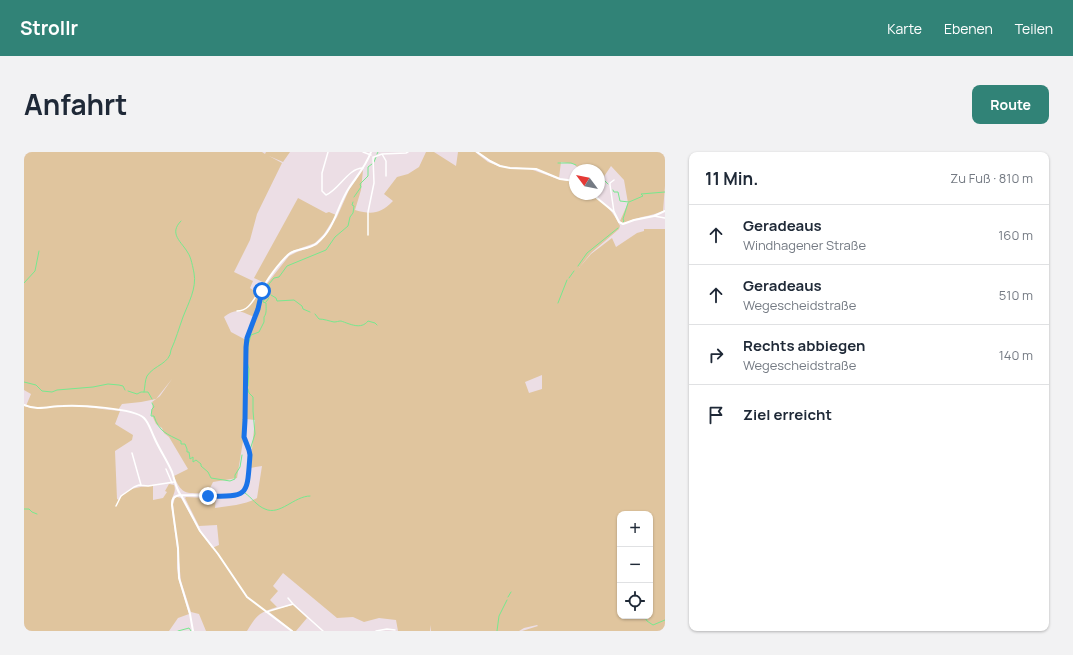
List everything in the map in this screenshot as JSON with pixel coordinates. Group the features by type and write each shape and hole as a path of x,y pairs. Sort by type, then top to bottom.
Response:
{"main road":[{"path":"193,631 190,614 179,578 178,548 172,504 173,497 180,495 231,496 242,493 246,488 250,455 244,437 245,353 247,338 256,317 265,285 290,253 316,244 325,235 332,225 348,189 363,168 371,152"},
{"path":"477,152 500,166 536,169 560,179 569,180"},
{"path":"599,200 614,212 619,222 623,224 654,216 665,211"},
{"path":"24,405 37,409 62,406 83,406 131,412 145,418 164,455 177,492 200,531 247,596 292,631"}],"street":[{"path":"328,152 322,180 322,191 326,195 342,180 360,168 363,168"},
{"path":"363,152 373,157"},
{"path":"373,157 382,154 408,152"},
{"path":"382,154 386,161 386,176"},
{"path":"368,235 369,208 374,183 373,157"},
{"path":"614,180 610,185 614,212"},
{"path":"654,216 665,218"},
{"path":"237,311 242,310 253,301 265,285"},
{"path":"132,453 141,485"},
{"path":"116,506 119,499 127,491 134,487 174,482 166,468"},
{"path":"288,598 323,631"},
{"path":"266,612 293,604"},
{"path":"376,631 387,629 395,630"}],"shaded area":[{"path":"24,152 262,152 265,154 266,152 290,152 283,162 269,156 282,163 257,214 250,240 234,272 253,281 250,288 259,294 261,291 255,317 236,311 224,317 231,332 246,340 245,411 243,441 237,478 213,482 207,494 190,493 183,490 177,483 174,476 188,469 169,437 164,433 162,428 156,424 151,413 152,402 156,399 122,404 118,410 62,405 45,408 26,406 31,394 24,390","holes":["172,379 160,396 156,399"]},
{"path":"426,152 434,152 456,166 458,152 475,152 488,162 501,167 530,169 569,181 569,200 599,200 612,212 620,226 619,229 591,253 579,268 591,254 612,238 616,247 637,233 644,231 644,229 665,229 665,631 522,631 538,626 537,625 524,628 519,631 431,631 430,625 430,631 398,631 396,620 379,618 364,622 353,617 337,618 283,573 273,586 278,591 270,600 277,607 259,615 247,631 206,631 199,614 191,612 181,581 173,504 175,498 181,498 200,532 212,548 219,545 217,525 199,526 185,498 216,497 215,508 242,504 257,498 262,466 250,468 255,420 246,419 247,340 257,318 266,285 289,256 317,245 326,235 337,217 349,190 363,170 361,190 355,210 366,213 380,211 393,201 384,194 397,177 408,174 419,167","holes":["542,375 542,389 529,393 525,382"]},
{"path":"478,152 665,152 663,211 622,223 620,221 628,203 624,180 611,166 605,175 605,164 574,164 561,162 559,178 537,169 508,167 499,165"},
{"path":"298,198 326,213 329,212 336,215 324,234 315,243 290,252 265,283 254,278"},
{"path":"24,406 39,408 71,406 120,411 115,424 133,435 132,440 115,451 117,499 119,500 126,492 134,488 153,486 153,500 163,498 167,492 165,491 169,484 174,485 175,490 171,504 177,548 177,568 179,581 189,614 178,618 169,631 24,631"},
{"path":"293,605 307,618 296,631 293,631 268,611"}],"waterway":[{"path":"374,162 376,157"},
{"path":"558,163 574,164"},
{"path":"354,197 361,187 360,184 368,176 368,167 372,164"},
{"path":"605,181 608,184"},
{"path":"613,190 614,192 618,192 620,201 629,202 643,196 641,194 665,192"},
{"path":"248,386 248,345 251,335 259,332 264,322 266,303 263,302 269,289 269,284 274,278 279,277 287,266 326,250 335,237 348,226 350,217 353,213 353,202"},
{"path":"623,222 628,203"},
{"path":"144,392 147,376 170,355 193,290 195,279 191,260 176,234 177,226 181,221"},
{"path":"578,266 587,253 618,228"},
{"path":"24,283 35,271 39,251"},
{"path":"569,278 574,271"},
{"path":"558,303 567,280"},
{"path":"271,295 276,298 277,301 294,300 302,306 303,309 310,312"},
{"path":"266,302 269,298"},
{"path":"315,314 319,319 334,322 341,321 359,326 368,321 377,325"},
{"path":"24,382 36,385 42,391 52,392 57,390 93,387 108,384 123,386 125,390"},
{"path":"248,389 249,393 253,397 255,434 250,450"},
{"path":"128,391 137,394 141,392 148,392 152,399"},
{"path":"152,403 154,407 152,409 151,416 154,416 158,426 168,434 181,441 181,444 185,444 187,452 189,452 190,459 193,457 193,462 196,460 201,464 211,478 230,481 235,479 235,475 240,467 242,455"},
{"path":"245,493 259,506 271,510 282,508 298,499 310,496"},
{"path":"24,509 29,509 37,514"},
{"path":"508,597 511,592"},
{"path":"497,631 499,616 507,600"},
{"path":"646,619 653,625 665,620"},
{"path":"178,631 189,628 191,631"}],"route":[{"path":"208,496 237,495 245,491 246,488 250,455 244,439 246,347 247,338 256,317 262,291"}]}
